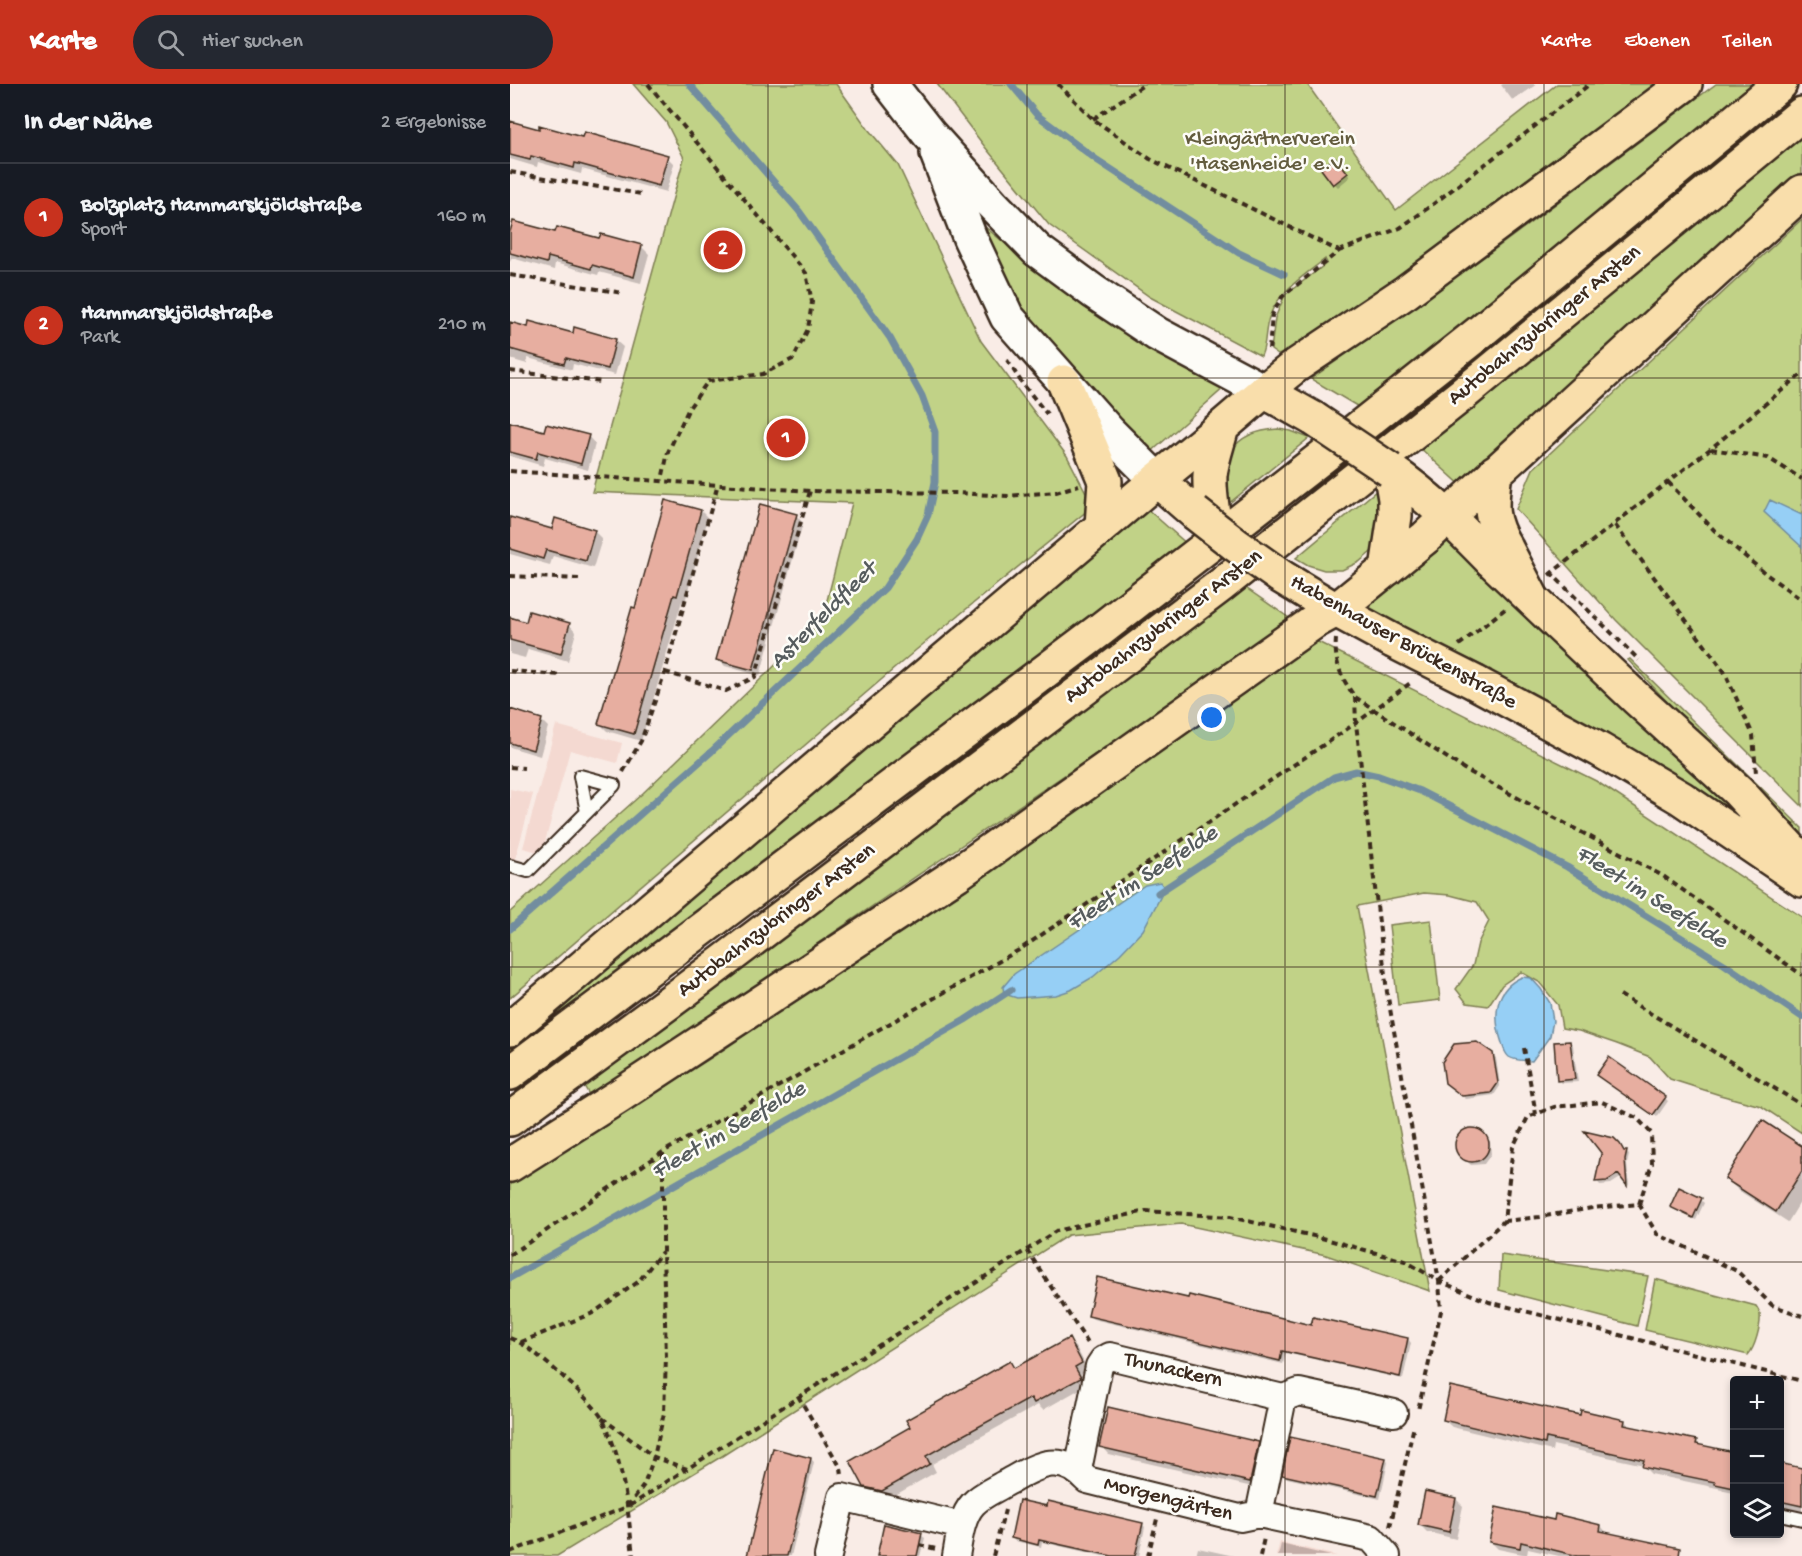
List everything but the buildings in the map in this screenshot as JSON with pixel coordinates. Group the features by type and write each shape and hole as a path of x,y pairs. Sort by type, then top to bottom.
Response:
{"main road":[{"name":"Habenhauser Brückenstraße","path":"890,84 929,134 992,204 1038,250 1094,292 1157,334 1314,420 1400,485 1499,554"},
{"path":"510,1029 1264,391 1294,367 1406,292 1685,84"},
{"name":"Autobahnzubringer Arsten","path":"510,1073 1100,630 1480,332 1780,84"},
{"name":"Autobahnzubringer Arsten","path":"510,1119 692,985 1220,586 1464,393 1802,114"},
{"name":"Habenhauser Brückenstraße","path":"929,134 970,238 1007,317 1064,382 1157,480 1207,513 1336,623 1393,640 1600,750 1682,798 1802,880"},
{"path":"510,1165 957,874 1314,622 1336,623 1387,569 1447,517 1802,192"},
{"path":"1064,382 1105,481 1102,526"},
{"path":"1207,513 1210,474 1222,427"},
{"path":"1495,472 1491,501 1499,554 1519,605 1557,623 1738,791 1802,861"},
{"path":"1387,569 1400,485"}],"street":[{"name":"Thunackern","path":"1078,1470 1099,1366 1110,1356 1283,1398 1299,1392 1394,1413"},
{"path":"1259,1514 1283,1398"},
{"name":"Morgengärten","path":"956,1556 962,1526 973,1503 1040,1465 1052,1463 1078,1470 1086,1480 1240,1518 1259,1514 1371,1538 1387,1556"},
{"path":"828,1556 842,1497 962,1526"}],"lane":[{"path":"587,812 580,776 614,785"},
{"path":"510,866 528,871 614,785"},
{"path":"1784,1515 1802,1519"}],"path":[{"path":"648,84 806,273 812,302 808,329 793,359 763,374 708,381 689,408 668,452 662,480"},
{"path":"1058,84 1093,119 1150,159 1338,251"},
{"path":"1093,119 1145,84"},
{"path":"1269,350 1272,315 1282,297 1338,251 1400,228 1590,84"},
{"path":"510,172 641,194"},
{"path":"510,275 622,293"},
{"path":"510,371 601,382"},
{"path":"1559,568 1802,374"},
{"path":"1710,449 1768,458 1802,479"},
{"path":"510,471 810,491 1008,496 1056,492 1090,482"},
{"path":"1668,482 1714,530 1766,574 1802,600"},
{"path":"614,785 641,741 664,672 718,484"},
{"path":"664,672 726,691 755,676 810,491"},
{"path":"1615,525 1724,672 1753,735 1757,775"},
{"path":"510,576 580,579"},
{"path":"1450,652 1519,605"},
{"path":"1336,623 1335,653 1343,680 1355,697 1464,769 1664,876 1802,975"},
{"path":"510,671 561,675"},
{"path":"510,1255 663,1152 1019,950 1356,723 1410,683"},
{"path":"1355,697 1356,723 1387,992 1439,1281"},
{"path":"510,767 524,768"},
{"path":"1620,995 1802,1106"},
{"path":"1524,1048 1536,1114"},
{"path":"1504,1221 1513,1147 1528,1117 1554,1107 1602,1102 1637,1118 1651,1133 1652,1164 1639,1204 1657,1234 1737,1270 1772,1305 1802,1316"},
{"path":"627,1507 644,1485 654,1457 664,1413 666,1357 663,1152"},
{"path":"1439,1281 1504,1221 1592,1208 1639,1204"},
{"path":"510,1552 627,1507 1056,1231 1146,1210 1230,1216 1318,1237 1405,1261 1439,1281 1489,1302 1802,1381"},
{"path":"1027,1250 1086,1342 1103,1360"},
{"path":"521,1342 593,1313 638,1282 663,1251"},
{"path":"510,1338 521,1342 566,1379 602,1418 654,1457 687,1469"},
{"path":"798,1396 842,1468 842,1497"},
{"path":"602,1418 617,1456 627,1507 633,1556"},
{"path":"993,1556 1007,1501 999,1487"},
{"path":"1148,1556 1161,1498"}],"shaded area":[{"path":"556,725 622,743 617,763 570,750 542,853 523,848"},
{"path":"510,789 533,794 515,860 510,859"},
{"path":"1280,1542 1337,1556 1276,1556"}],"green space":[{"path":"633,84 836,84 868,129 898,165 981,341 1067,456 1093,506 916,650 510,998 510,912 643,793 822,620 852,503 592,492 684,158 666,122"},
{"name":"Kleingärtnerverein 'Hasenheide' e.V.","path":"937,84 1307,84 1396,210 1557,84 1660,84 1304,345 1278,355 1271,350 1275,318 1285,295 1327,263 1325,259 1293,284 1274,306 1268,320 1261,356 1150,297 1049,225"},
{"path":"1716,84 1761,84 1362,409 1311,379 1498,247"},
{"path":"1802,134 1802,179 1464,488 1418,446"},
{"path":"1802,219 1802,806 1616,620 1516,509 1533,469"},
{"path":"984,226 1025,260 1226,386 1150,453 1020,310 981,229"},
{"path":"1278,429 1309,438 1227,505 1224,486 1232,450 1241,440 1252,434"},
{"path":"1376,491 1384,507 1381,537 1371,552 1359,562 1342,570 1324,570 1296,558"},
{"path":"1145,507 1189,546 510,1051 523,1030"},
{"path":"1443,532 1483,570 1480,573 1545,636 1548,634 1757,828 1490,675 1491,670 1407,629 1405,631 1355,607"},
{"path":"1243,586 1292,620 591,1098 583,1084"},
{"path":"1316,641 1596,781 1802,917 1802,1133 1761,1106 1670,1079 1650,1057 1579,1031 1562,1028 1558,1005 1539,982 1521,972 1502,985 1488,1006 1467,1003 1456,989 1473,965 1478,943 1489,921 1477,902 1450,895 1424,893 1357,906 1430,1291 1326,1255 1181,1224 1068,1235 719,1458 557,1556 510,1556 510,1185 720,1052 1176,740"},
{"path":"1630,659 1802,828 1802,846 1628,660"},
{"path":"1431,920 1440,1000 1398,1005 1389,925"},
{"path":"1501,1255 1648,1276 1637,1326 1499,1290"},
{"path":"1655,1279 1756,1306 1760,1314 1760,1324 1751,1352 1748,1355 1645,1330"}],"water":[{"path":"1770,500 1802,515 1802,547 1764,512"},
{"path":"1160,882 1165,888 1143,930 1093,977 1071,990 1056,995 1017,998 1004,994 1003,987 1014,974 1145,885"},
{"path":"1522,977 1531,978 1541,989 1550,1003 1553,1021 1550,1036 1532,1061 1509,1057 1498,1031 1497,1012 1501,995 1513,982"}],"waterway":[{"name":"Asterfeldfleet","path":"510,929 712,751 885,588 917,539 928,515 935,482 935,432 922,396 890,338 799,211 689,84"},
{"path":"1011,84 1037,115 1097,160 1239,253 1284,274"},
{"name":"Fleet im Seefelde","path":"1158,893 1334,777 1356,771 1379,776 1420,791 1567,867 1724,964 1802,1017"},
{"name":"Fleet im Seefelde","path":"510,1278 965,1020 1011,990"}],"place":[{"name":"Hammarskjöldstraße","path":"723,250"},
{"name":"Bolzplatz Hammarskjöldstraße","path":"786,438"}]}
